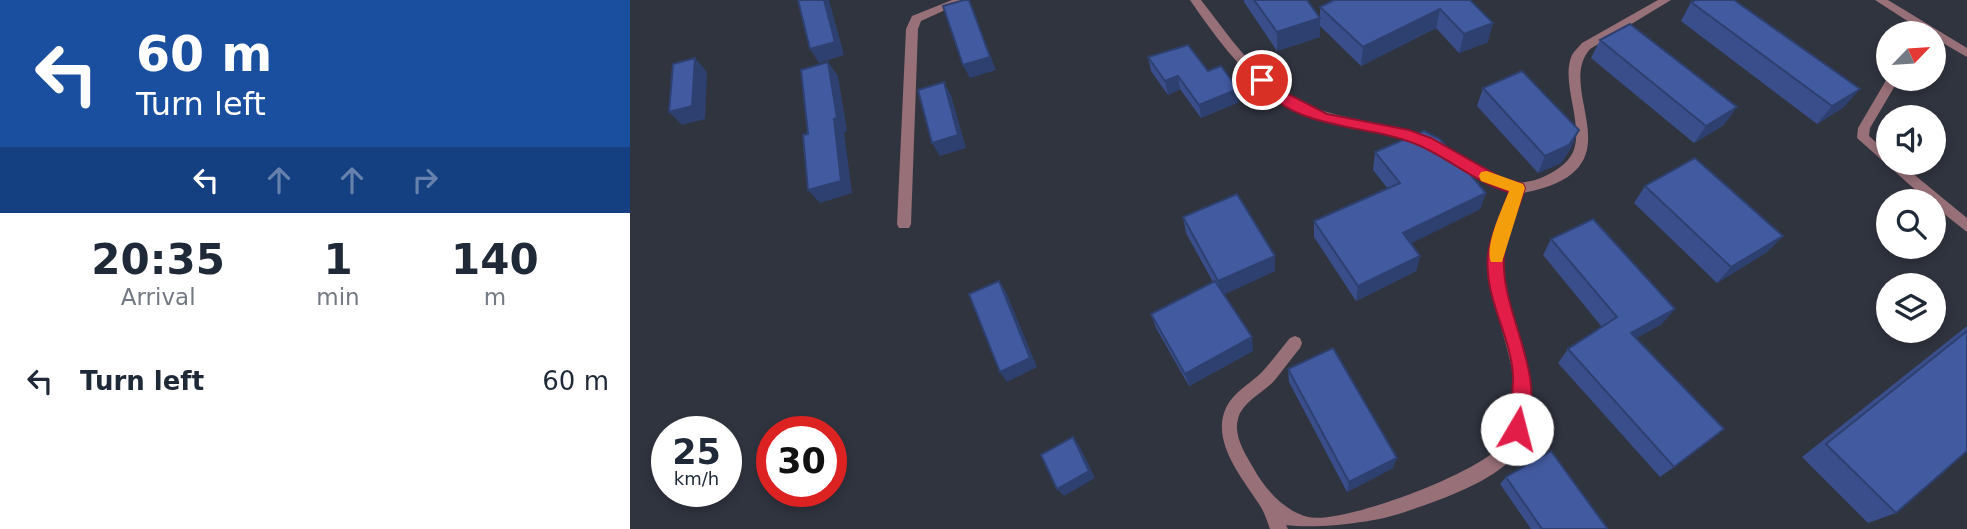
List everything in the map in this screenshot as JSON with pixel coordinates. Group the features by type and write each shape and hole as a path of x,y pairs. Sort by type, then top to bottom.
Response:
{"street":[{"path":"904,224 912,29 916,19 962,0"},
{"path":"1195,0 1262,80 1302,109 1324,118 1404,133 1426,142 1498,183 1518,188 1542,182 1563,172 1577,159 1582,149 1576,97 1577,56 1586,46 1666,0"},
{"path":"1880,0 1909,21"},
{"path":"1946,42 1967,53"},
{"path":"1876,108 1864,128 1863,138 1876,149"},
{"path":"1907,175 1967,226"},
{"path":"1268,505 1312,527 1351,524 1441,493 1479,472 1508,451 1517,429 1522,405 1522,374 1497,283 1496,253 1518,188"},
{"path":"1279,529 1233,446 1230,419 1244,397 1267,377 1295,343"}],"building":[{"path":"798,0 824,0 835,42 810,49"},
{"path":"969,0 990,57 963,65 943,6"},
{"path":"1254,0 1307,0 1320,18 1277,32"},
{"path":"1334,0 1470,0 1493,23 1464,34 1440,9 1363,47 1320,7"},
{"path":"1734,0 1860,89 1832,106 1691,2"},
{"path":"1630,24 1737,107 1706,126 1600,40"},
{"path":"1188,45 1208,71 1221,66 1238,89 1199,105 1178,76 1165,81 1148,57"},
{"path":"695,58 692,106 669,112 673,64"},
{"path":"828,62 837,118 834,119 841,181 808,190 803,135 808,134 801,70"},
{"path":"1522,71 1579,130 1569,145 1545,156 1483,88"},
{"path":"944,82 958,135 932,143 918,90"},
{"path":"1424,131 1440,139 1486,193 1403,233 1420,256 1358,286 1314,221 1400,183 1375,152"},
{"path":"1695,158 1783,236 1731,267 1645,186"},
{"path":"1237,194 1275,256 1218,281 1183,217"},
{"path":"1593,219 1675,309 1631,333 1724,429 1674,467 1568,349 1617,317 1551,239"},
{"path":"999,281 1030,358 1000,372 969,294"},
{"path":"1215,281 1252,337 1185,374 1151,314"},
{"path":"1967,331 1967,451 1896,513 1826,444"},
{"path":"1333,348 1397,458 1349,482 1288,369"},
{"path":"1073,437 1089,471 1057,489 1041,455"},
{"path":"1551,451 1606,529 1542,529 1506,477"}],"slow traffic":[{"path":"1487,176 1498,183 1518,188 1501,233 1496,257"}],"route":[{"path":"1262,80 1302,109 1324,118 1404,133 1426,142 1498,183 1518,188 1496,253 1497,283 1522,374 1522,405 1517,429"}]}
